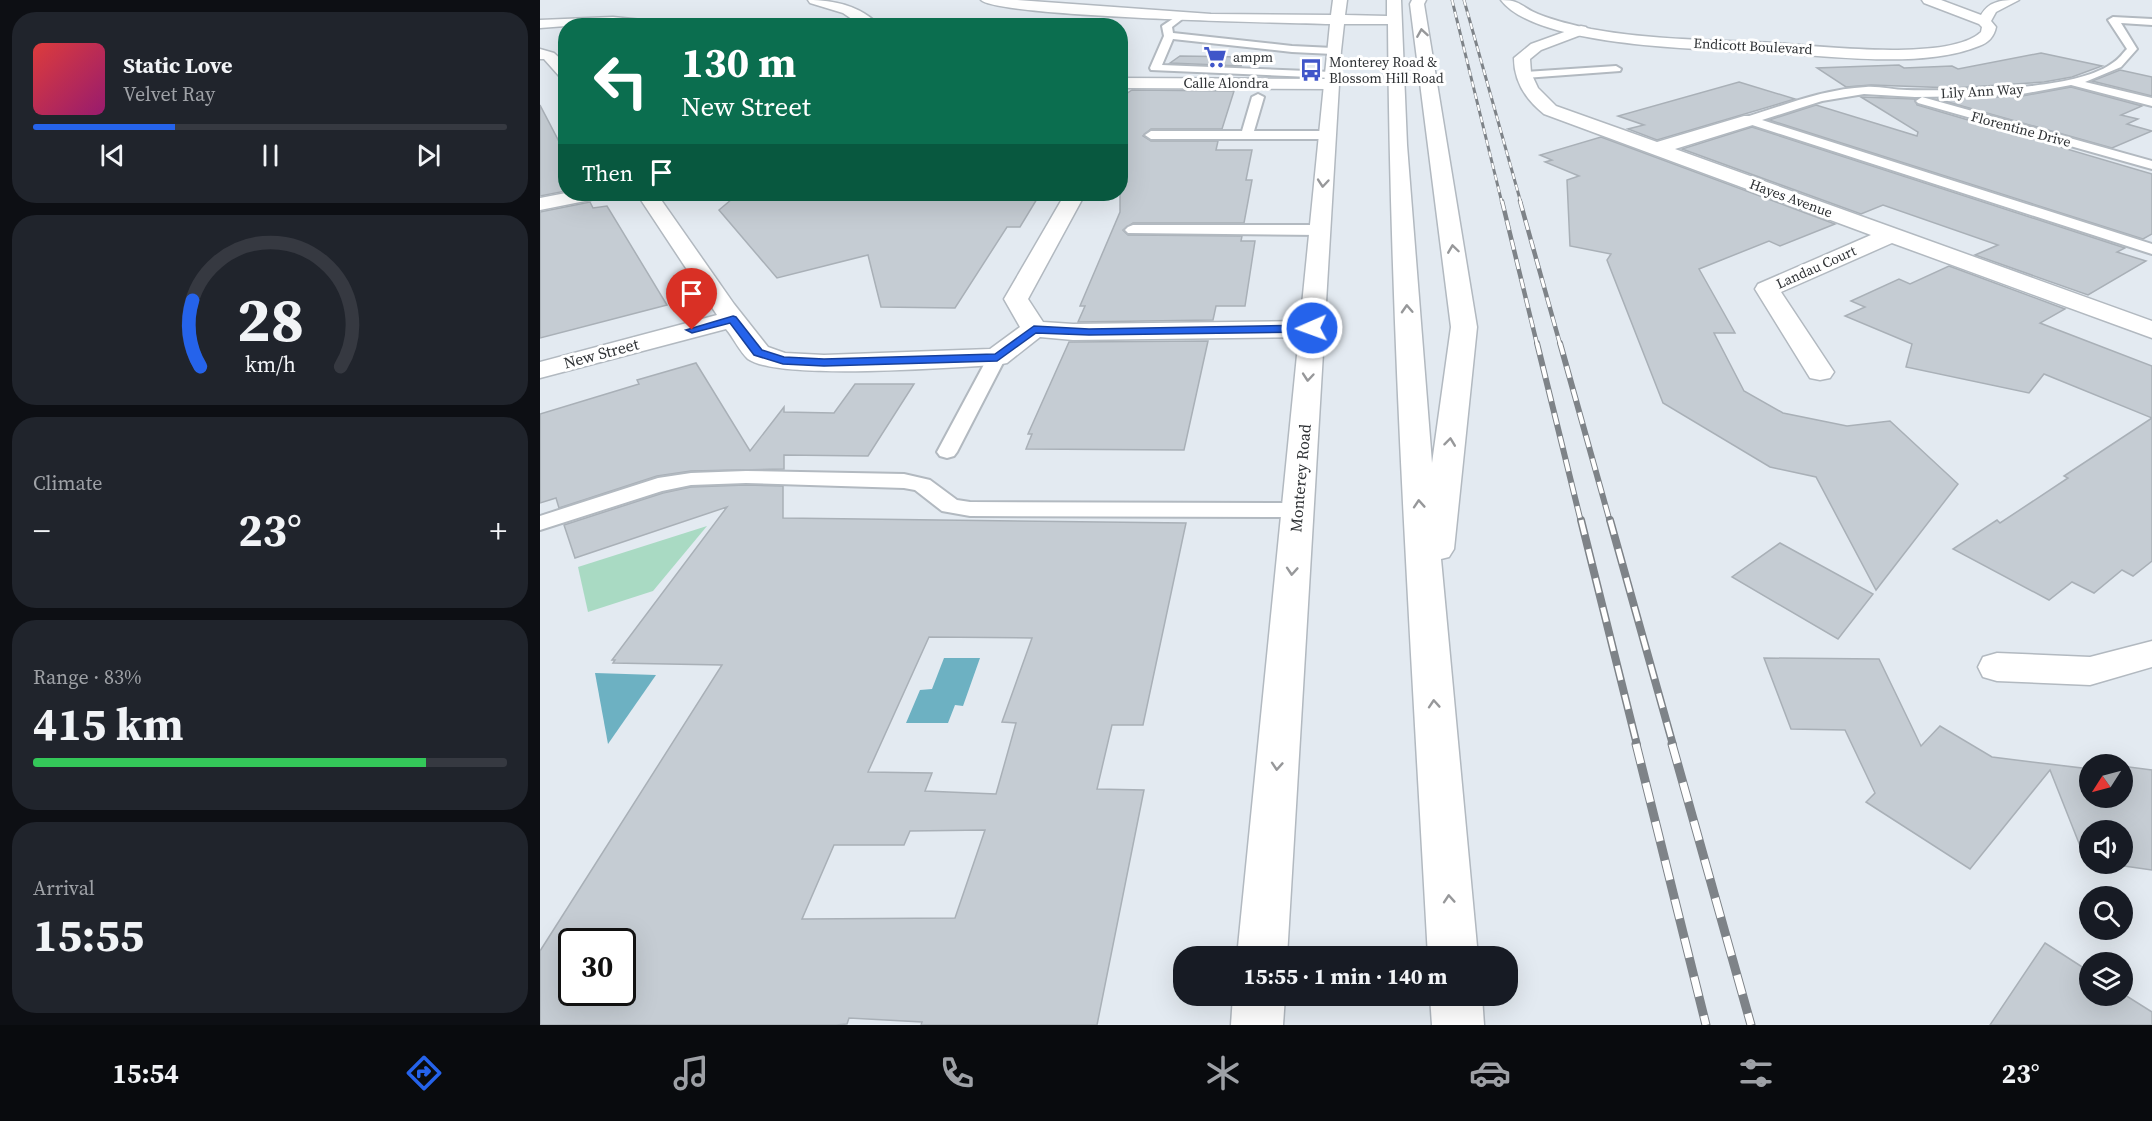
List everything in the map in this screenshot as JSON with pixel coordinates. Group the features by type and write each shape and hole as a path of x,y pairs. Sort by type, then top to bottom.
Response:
{"main road":[{"path":"815,0 848,10 860,18"},
{"path":"988,0 1024,5 1180,16 1331,5 1394,10 1398,145 1411,390 1452,946"},
{"path":"1052,0 1255,10 1331,5"},
{"path":"1419,0 1417,4 1464,327 1428,625"},
{"name":"Endicott Boulevard","path":"1508,0 1532,16 1581,30 1642,39 1716,45 1902,53 1947,50 1976,42 1989,32 1989,27 1984,21"},
{"path":"1929,0 1984,21 1991,9 2012,0"},
{"name":"Monterey Road","path":"1263,946 1332,70 1331,5"},
{"path":"540,24 558,23"},
{"path":"1525,75 1522,58 1527,52 1581,30"},
{"path":"545,55 558,67"},
{"name":"Calle Alondra","path":"1128,83 1332,70"},
{"name":"Hayes Avenue","path":"1525,75 1537,101 1550,110 2152,330"},
{"name":"Lily Ann Way","path":"1655,149 1750,120"},
{"path":"540,204 558,201"},
{"path":"653,201 758,353 783,361 824,363 997,357 1034,330 1092,332 1312,328"},
{"path":"1034,330 1016,299 1071,201"},
{"name":"Landau Court","path":"1820,372 1767,289 1890,235"},
{"name":"New Street","path":"540,370 733,319"},
{"path":"1997,668 2090,671 2152,654"},
{"path":"1257,1025 1258,1006"},
{"path":"1457,1006 1458,1025"}],"lane":[{"path":"1180,16 1167,26 1169,36 1155,68 1243,70 1275,61 1332,70"},
{"name":"Lily Ann Way","path":"1750,120 1841,93 1864,90 1890,93 2006,91 2075,83 2118,66 2137,50 2113,20 2152,22"},
{"path":"1169,36 1231,41 1275,61 1332,70"},
{"path":"1525,75 1616,69"},
{"path":"2075,83 2152,102"},
{"name":"Florentine Drive","path":"1890,93 2152,165"},
{"path":"1247,135 1258,97"},
{"path":"1750,120 2152,249"},
{"path":"1151,135 1327,135"},
{"path":"1133,230 1319,230"},
{"path":"947,452 997,357"},
{"path":"540,523 658,485 690,479 746,477 904,481 922,485 950,506 970,509 1297,510"}],"green space":[{"path":"707,526 653,591 588,612 578,567"}],"water":[{"path":"944,658 980,658 963,706 955,705 948,723 906,723 920,690 932,689"},
{"path":"595,673 656,675 608,744"}],"building":[{"path":"2041,53 2102,66 2072,77 2044,82 1954,88 1871,85 1846,87 1817,68 1899,65 1904,68 1952,66 1958,69"},
{"path":"1180,56 1244,57 1241,66 1170,63"},
{"path":"2120,70 2152,77 2152,96 2092,81"},
{"path":"1739,82 1795,99 1657,140 1628,129 1644,125 1618,116"},
{"path":"2071,87 2142,106 2121,115 2138,119 2127,124 2152,131 2112,148 1937,99 2022,96"},
{"path":"1132,90 1234,91 1222,129 1151,129 1143,136 1151,141 1218,141 1216,150 1252,150 1246,180 1252,180 1244,223 1133,223 1123,230 1128,235 1242,236 1241,241 1255,241 1245,306 1216,306 1213,320 1078,322 1085,306 1080,306 1120,212 1120,201 1128,201 1128,93"},
{"path":"1861,97 1915,99 1917,105 2152,174 2152,234 2143,239 1769,120 1816,105 1917,136 1918,132"},
{"path":"540,105 558,140 558,193 540,196"},
{"path":"1752,127 2125,248 2117,252 2146,261 2088,295 1975,255 1998,245 1883,205 1861,214 1682,149"},
{"path":"1601,137 1835,224 1780,246 1769,241 1699,269 1735,333 1714,333 1744,391 1783,413 1847,426 1890,421 1958,484 1876,590 1816,477 1770,467 1663,403 1607,260 1611,254 1570,246 1567,180 1579,176 1545,162 1552,160 1540,155"},
{"path":"730,201 1036,201 1020,227 1007,227 955,308 881,307 868,255 777,278 719,210"},
{"path":"590,202 593,208 607,206 667,305 540,338 540,212"},
{"path":"1949,266 2065,309 2040,323 2152,366 2152,418 2044,374 2029,393 1906,367 1912,344 1845,316 1865,307 1851,301 1899,279 1910,284"},
{"path":"1208,341 1184,450 1026,449 1032,434 1028,434 1069,342"},
{"path":"696,363 750,451 784,407 784,412 834,413 855,384 914,384 868,456 784,455 784,469 691,471 657,476 559,508 556,498 540,503 540,414 639,384 637,380"},
{"path":"2152,418 2152,561 2133,576 2122,570 2094,593 2072,582 2049,600 1953,549 1997,520 2000,523 2068,478 2064,476"},
{"path":"783,486 783,518 1186,523 1143,725 1112,725 1097,789 1144,790 1097,1025 921,1025 922,1022 849,1018 847,1024 836,1025 540,1025 540,951 722,665 613,663 615,660 612,660 727,507 575,558 564,525 663,493 691,487","holes":["929,637 1032,638 1002,722 1016,723 996,794 925,791 932,773 868,772","985,830 955,918 802,919 834,845 904,845 910,831"]},
{"path":"1780,543 1873,594 1838,639 1732,577"},
{"path":"1764,658 1879,659 1921,746 1940,726 1992,757 2079,768 2079,808 2133,808 2133,767 2152,770 2152,870 2133,867 2133,820 2079,820 2079,843 2050,770 1970,869 1866,802 1875,793 1845,730 1791,729"},
{"path":"2045,943 2079,965 2079,1006 2133,1006 2133,1000 2152,1012 2152,1025 1990,1025"}],"railway":[{"path":"1452,0 1502,203"},
{"path":"1464,0 1521,203"},
{"path":"1502,201 1537,344"},
{"path":"1520,201 1560,344"},
{"path":"1537,343 1581,522"},
{"path":"1560,343 1610,522"},
{"path":"1581,520 1637,745"},
{"path":"1610,520 1673,745"},
{"path":"1636,744 1706,1025"},
{"path":"1672,744 1751,1025"}],"place":[{"name":"ampm","path":"1215,57"},
{"name":"Monterey Road & Blossom Hill Road","path":"1311,70"}],"route":[{"path":"692,330 733,319 758,353 783,361 824,363 997,357 1034,330 1073,332 1236,331 1312,328"}]}
